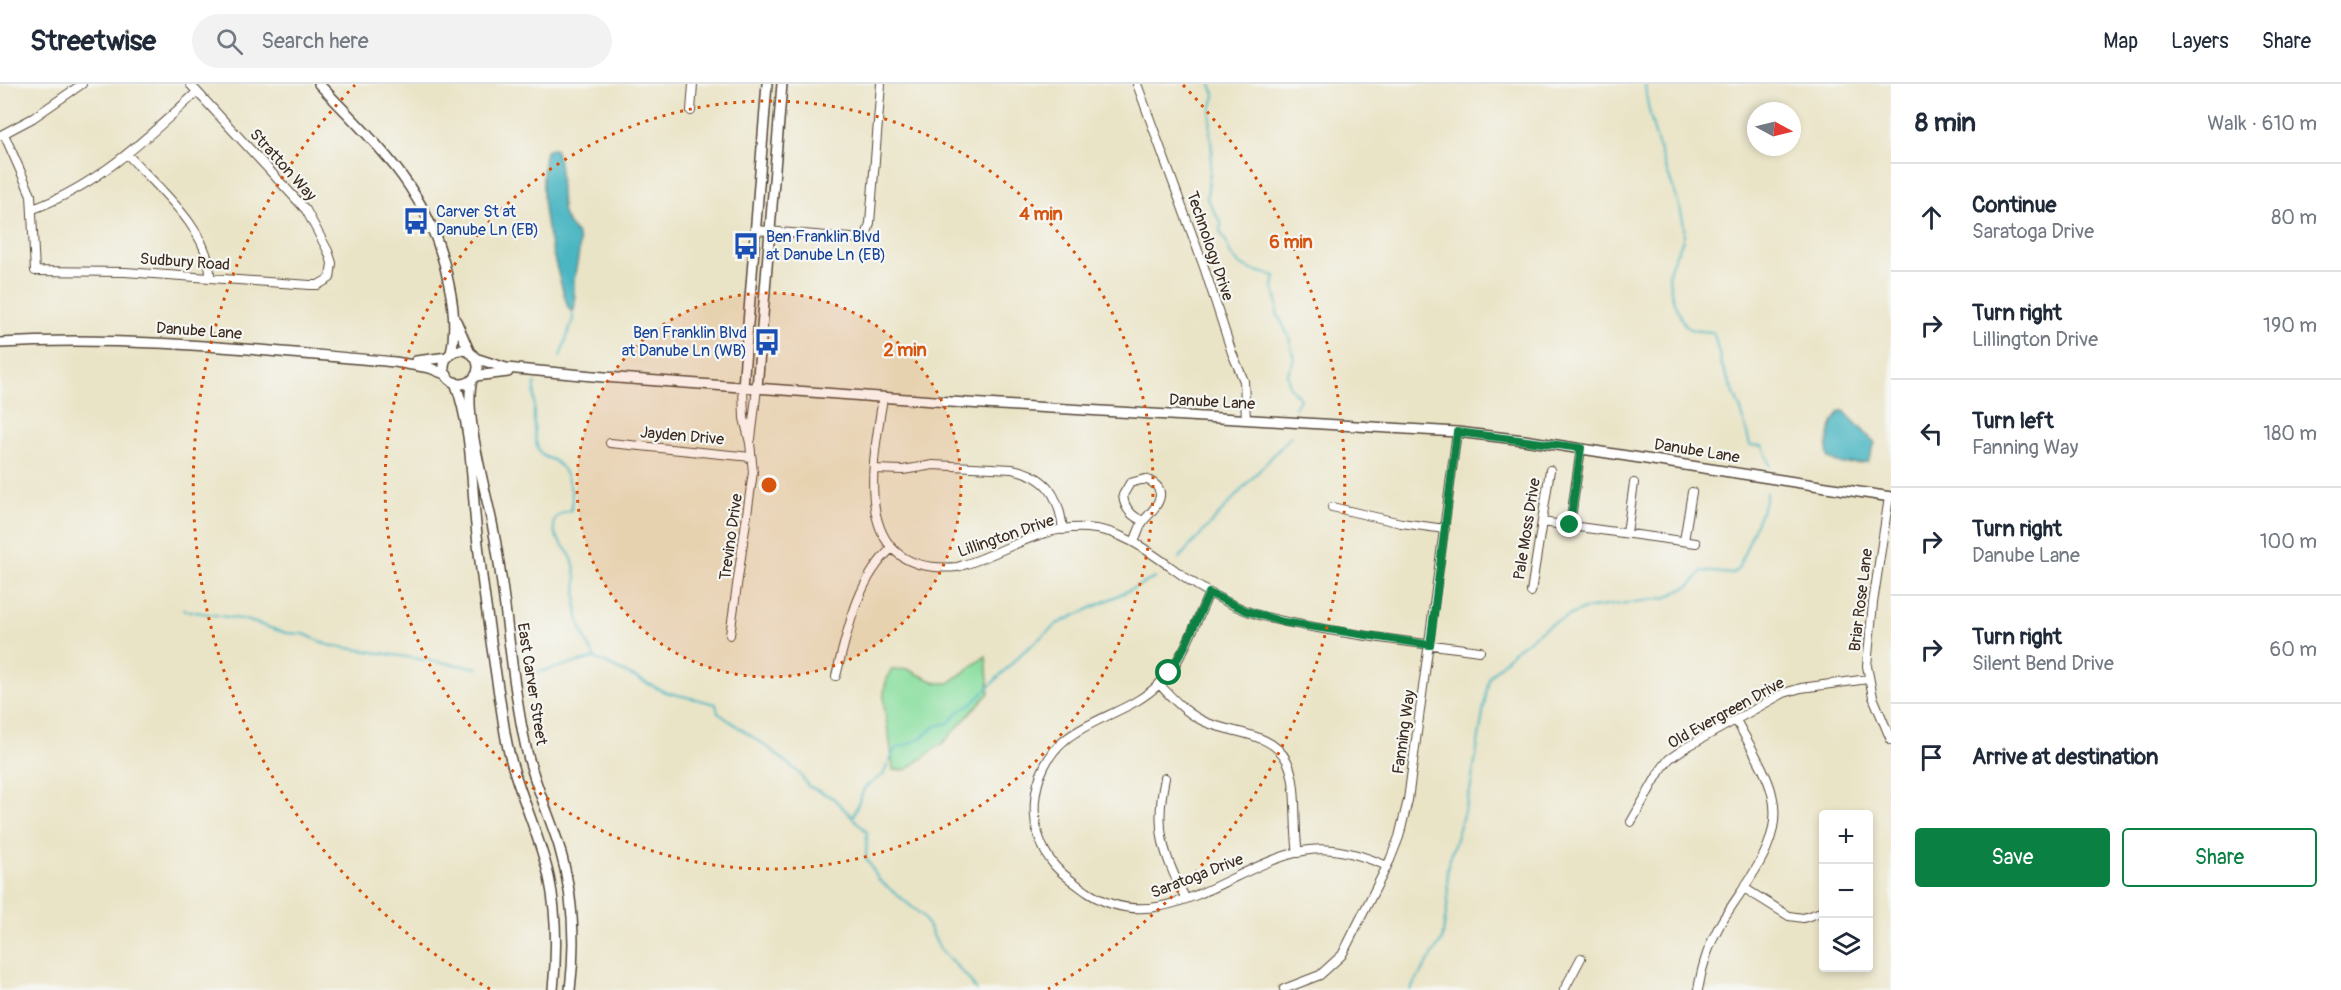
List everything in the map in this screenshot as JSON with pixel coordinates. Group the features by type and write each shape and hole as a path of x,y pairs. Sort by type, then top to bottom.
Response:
{"street":[{"path":"82,84 33,118 2,135 28,187 33,209 72,192 128,155 197,92"},
{"name":"Stratton Way","path":"189,84 306,210 328,251 332,263 330,278"},
{"path":"320,84 398,169 416,193 431,221 442,252 454,313 478,367 474,378 464,383 455,382 447,375 445,366 449,355 454,313"},
{"path":"691,111 693,84"},
{"path":"743,387 767,84"},
{"path":"757,388 782,84"},
{"path":"756,230 862,239 866,237 870,223 882,84"},
{"name":"Technology Drive","path":"1137,84 1244,381 1246,419"},
{"path":"128,155 194,229 209,259 210,277"},
{"name":"Sudbury Road","path":"33,209 35,271 95,271 310,285 318,285 330,278"},
{"name":"Danube Lane","path":"0,343 64,340 132,342 395,362 430,368 447,375"},
{"path":"449,355 460,350 473,355"},
{"name":"Danube Lane","path":"395,362 431,360 449,355"},
{"name":"Danube Lane","path":"473,355 492,365 528,371 883,398 1457,432 1581,448 1890,497"},
{"name":"Danube Lane","path":"474,378 502,372 528,371"},
{"name":"East Carver Street","path":"474,378 469,391 475,439 493,526 524,741 536,784 559,847 570,899 574,945 570,990"},
{"name":"East Carver Street","path":"455,382 466,420 477,537 508,746 519,789 542,853 552,891 556,932 553,990"},
{"name":"Trevino Drive","path":"730,634 753,472 750,443 744,418 743,387"},
{"name":"Trevino Drive","path":"750,443 757,388"},
{"path":"836,676 849,625 861,594 873,569 892,548 879,527 873,496 883,398"},
{"name":"Fanning Way","path":"1284,989 1320,975 1342,956 1399,837 1408,800 1457,432"},
{"name":"Jayden Drive","path":"610,443 751,457"},
{"path":"1570,525 1581,448"},
{"path":"874,469 903,470 933,465 1024,471 1049,487 1059,510 1063,530"},
{"name":"Pale Moss Drive","path":"1531,592 1550,470"},
{"path":"1134,542 1143,521 1156,508 1160,495 1157,487 1145,479 1130,483 1123,495 1126,508 1137,519 1143,521"},
{"path":"1627,533 1634,483"},
{"path":"1684,541 1692,492"},
{"name":"Briar Rose Lane","path":"1890,497 1869,638 1868,679 1891,740"},
{"path":"1332,507 1401,523 1445,529"},
{"path":"1542,522 1696,543"},
{"name":"Lillington Drive","path":"892,548 915,562 944,568 957,567 1043,534 1086,527 1100,529 1134,542 1209,593 1247,611 1283,622 1480,651"},
{"name":"Saratoga Drive","path":"1209,593 1176,663 1159,684 1132,704 1068,738 1058,747 1046,764 1035,794 1036,819 1039,836 1055,866 1096,898 1118,907 1145,910 1185,898 1298,853 1317,850 1352,854 1387,866"},
{"name":"Old Evergreen Drive","path":"1630,822 1670,759 1685,748 1784,693 1801,688 1868,679"},
{"path":"1159,684 1176,702 1198,719 1254,736 1282,754 1287,761 1292,780 1298,853"},
{"path":"1698,990 1706,952 1721,923 1770,844 1776,817 1772,793 1736,720"},
{"path":"1165,778 1159,814 1162,845 1185,898"},
{"path":"1744,888 1789,916 1803,918 1819,913"},
{"path":"1564,990 1581,958"}],"green space":[{"path":"986,656 989,693 943,743 906,770 893,770 884,702 885,686 891,670 907,669 937,683 949,683"}],"water":[{"path":"554,148 559,161 563,213 579,240 574,281 575,307 572,312 568,308 557,270 544,211 543,171 546,151"},
{"path":"1840,411 1844,411 1875,443 1868,462 1843,464 1829,459 1828,440 1831,428"}],"waterway":[{"path":"1211,84 1215,96 1211,110 1212,151 1207,199 1221,223 1220,232 1234,259 1250,269 1275,276 1273,286 1277,300 1277,313 1289,337 1294,360 1287,374 1290,387 1300,399 1295,408"},
{"path":"1645,84 1653,127 1679,204 1684,226 1682,242 1669,272 1674,302 1688,328 1714,334 1722,366 1741,410 1750,445 1763,446 1770,466"},
{"path":"560,357 573,319 572,312"},
{"path":"535,383 534,425 538,449 543,456 553,460 564,471 571,491 571,510 556,518 555,534 570,554 574,565 578,617 595,658"},
{"path":"1179,558 1291,436"},
{"path":"1410,990 1442,940 1448,901 1447,869 1470,791 1489,677 1512,653 1547,626 1584,609 1665,598 1691,585 1702,571 1732,574 1738,569 1766,499 1766,492"},
{"path":"853,816 865,787 883,775 895,749 919,739 935,727 949,723 957,713 974,702 1023,652 1057,624 1155,578"},
{"path":"183,610 246,620 286,633 304,634 328,645 478,668"},
{"path":"531,674 595,658 665,692 716,704 718,713 770,749 799,773 808,786 833,798 867,832 866,858 879,880 923,916 940,949 969,979 976,990"}],"place":[{"name":"Carver St at Danube Ln (EB)","path":"416,221"},
{"name":"Ben Franklin Blvd at Danube Ln (EB)","path":"746,246"},
{"name":"Ben Franklin Blvd at Danube Ln (WB)","path":"767,342"}],"route":[{"path":"1169,673 1185,646 1209,593 1247,611 1283,622 1430,645 1457,432 1581,448 1570,525"}]}
